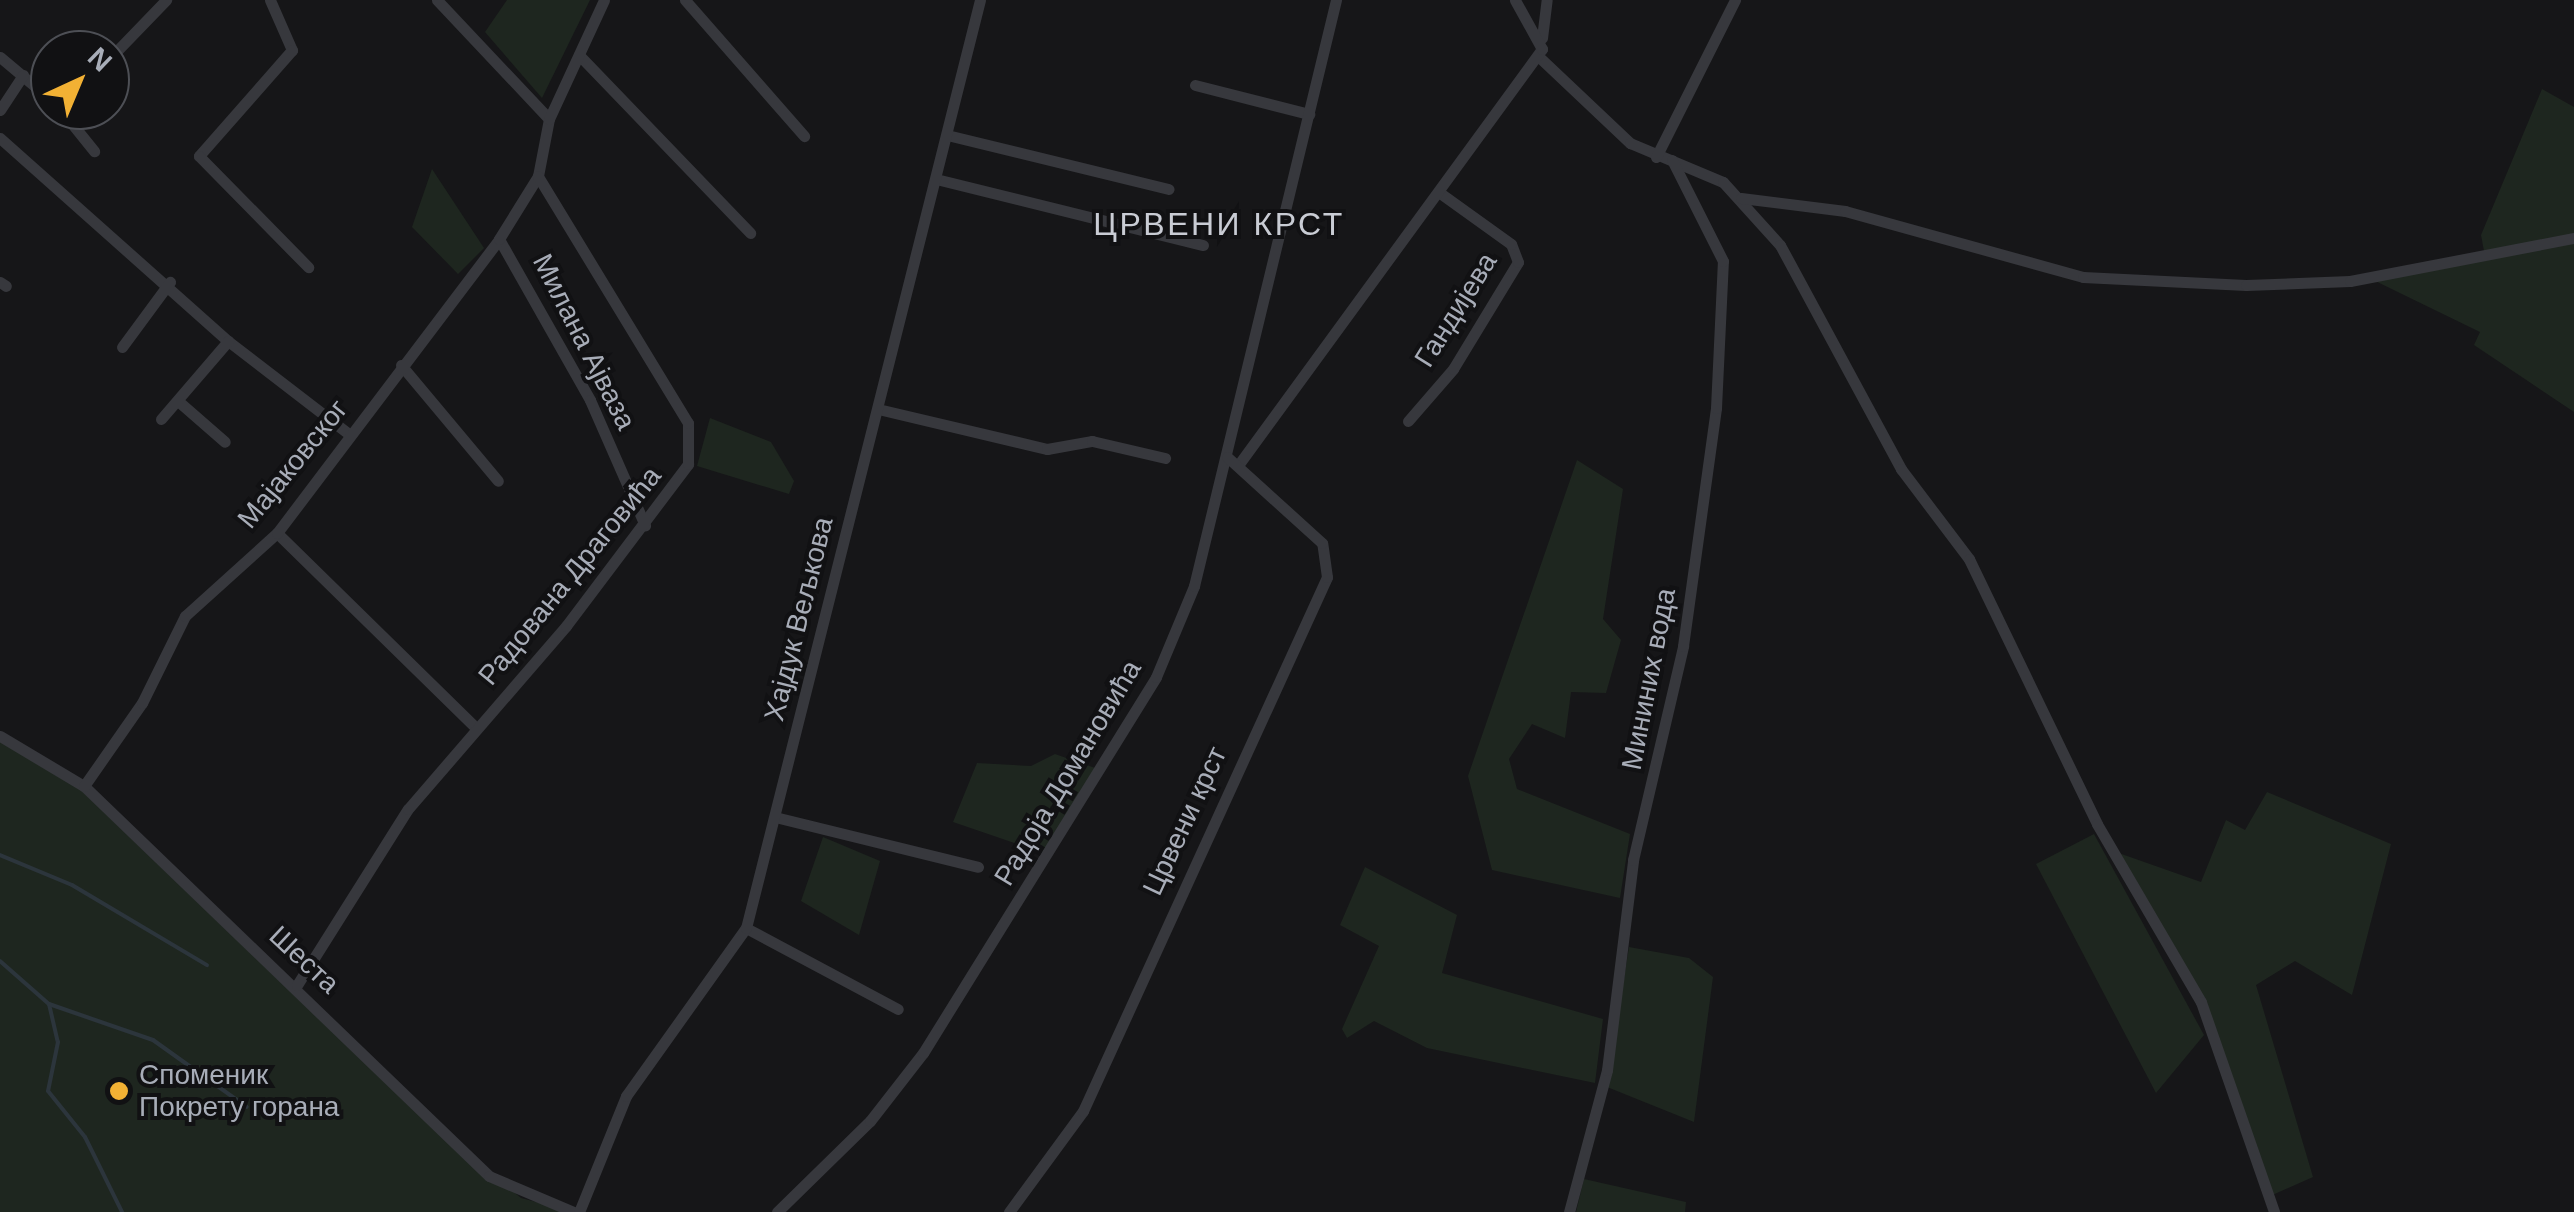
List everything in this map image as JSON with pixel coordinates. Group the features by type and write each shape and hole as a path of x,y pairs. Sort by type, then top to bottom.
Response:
{"street":[{"path":"130,37 166,0"},
{"path":"270,0 292,50 199,156 308,267"},
{"path":"437,0 549,119"},
{"name":"Мајаковског","path":"84,786 142,703 185,616 277,533 499,240 538,176 549,119 604,0"},
{"path":"684,0 804,136"},
{"name":"Хајдук Вељкова","path":"576,1212 626,1096 746,928 980,0"},
{"name":"Радоја Домановића","path":"777,1212 870,1121 923,1053 1130,728 1194,586 1336,0"},
{"path":"1515,0 1542,38"},
{"path":"1239,464 1538,56 1546,0"},
{"path":"1656,157 1735,0"},
{"path":"579,54 750,233"},
{"path":"0,56 30,81"},
{"path":"1538,56 1656,157 1672,160 1741,198 1845,212 2084,277 2246,286 2350,281 2574,238"},
{"path":"0,110 23,75"},
{"path":"1195,85 1309,114"},
{"path":"77,130 94,151"},
{"path":"947,135 1168,188"},
{"path":"0,138 170,282 228,341 350,434"},
{"name":"Мининих вода","path":"1569,1212 1607,1070 1632,860 1682,646 1716,408 1723,262 1672,160"},
{"name":"Радована Драговића","path":"297,986 366,866 684,476 688,423 538,176"},
{"path":"936,179 1203,244"},
{"name":"Гандијева","path":"1408,422 1454,369 1518,262 1511,244 1440,192"},
{"path":"1741,198 1780,245 1901,469 1969,559 2098,824 2201,1002 2274,1212"},
{"name":"Милана Ајваза","path":"499,240 590,400 645,525"},
{"path":"122,347 170,282"},
{"path":"161,419 228,341"},
{"path":"401,365 498,481"},
{"path":"178,400 225,442"},
{"path":"878,408 1048,449 1092,441 1165,458"},
{"name":"Црвени крст","path":"1008,1212 1083,1111 1327,577 1322,543 1227,456"},
{"path":"277,533 476,728"},
{"name":"Шеста","path":"0,736 84,786 297,986 489,1176 576,1212"},
{"path":"775,817 978,867"},
{"path":"746,928 898,1008"}],"shaded area":[{"path":"507,0 590,0 542,98 485,32"},
{"path":"2542,89 2574,107 2574,412 2474,345 2480,332 2367,277 2484,251 2481,235"},
{"path":"432,169 484,248 458,274 412,227"},
{"path":"710,418 771,442 794,481 789,494 697,466"},
{"path":"1577,460 1623,489 1603,619 1621,640 1606,693 1571,692 1565,738 1532,724 1509,759 1517,789 1630,834 1620,898 1492,870 1468,776"},
{"path":"0,736 60,770 397,1094 521,1198 574,1212 0,1212"},
{"path":"1055,754 1098,769 1044,853 953,822 977,763 1031,766"},
{"path":"2267,792 2391,844 2352,995 2295,961 2256,985 2313,1177 2268,1197 2201,1002 2113,851 2201,882 2226,820 2245,830"},
{"path":"2094,834 2204,1035 2156,1093 2036,864"},
{"path":"823,837 880,861 859,935 801,901"},
{"path":"1365,867 1457,915 1442,973 1603,1019 1595,1083 1427,1048 1374,1021 1347,1038 1342,1029 1379,946 1340,925"},
{"path":"1629,947 1689,958 1713,977 1694,1122 1607,1087"},
{"path":"1584,1179 1686,1202 1685,1212 1576,1212"}],"waterway":[{"path":"0,855 72,885 207,965"},
{"path":"0,961 49,1004 58,1042 48,1091 85,1137 122,1212"},
{"path":"49,1004 153,1040 247,1107"}],"place":[{"name":"Споменик Покрету горана","path":"119,1091"}],"district":[{"name":"ЦРВЕНИ КРСТ","path":"1219,224"}]}
